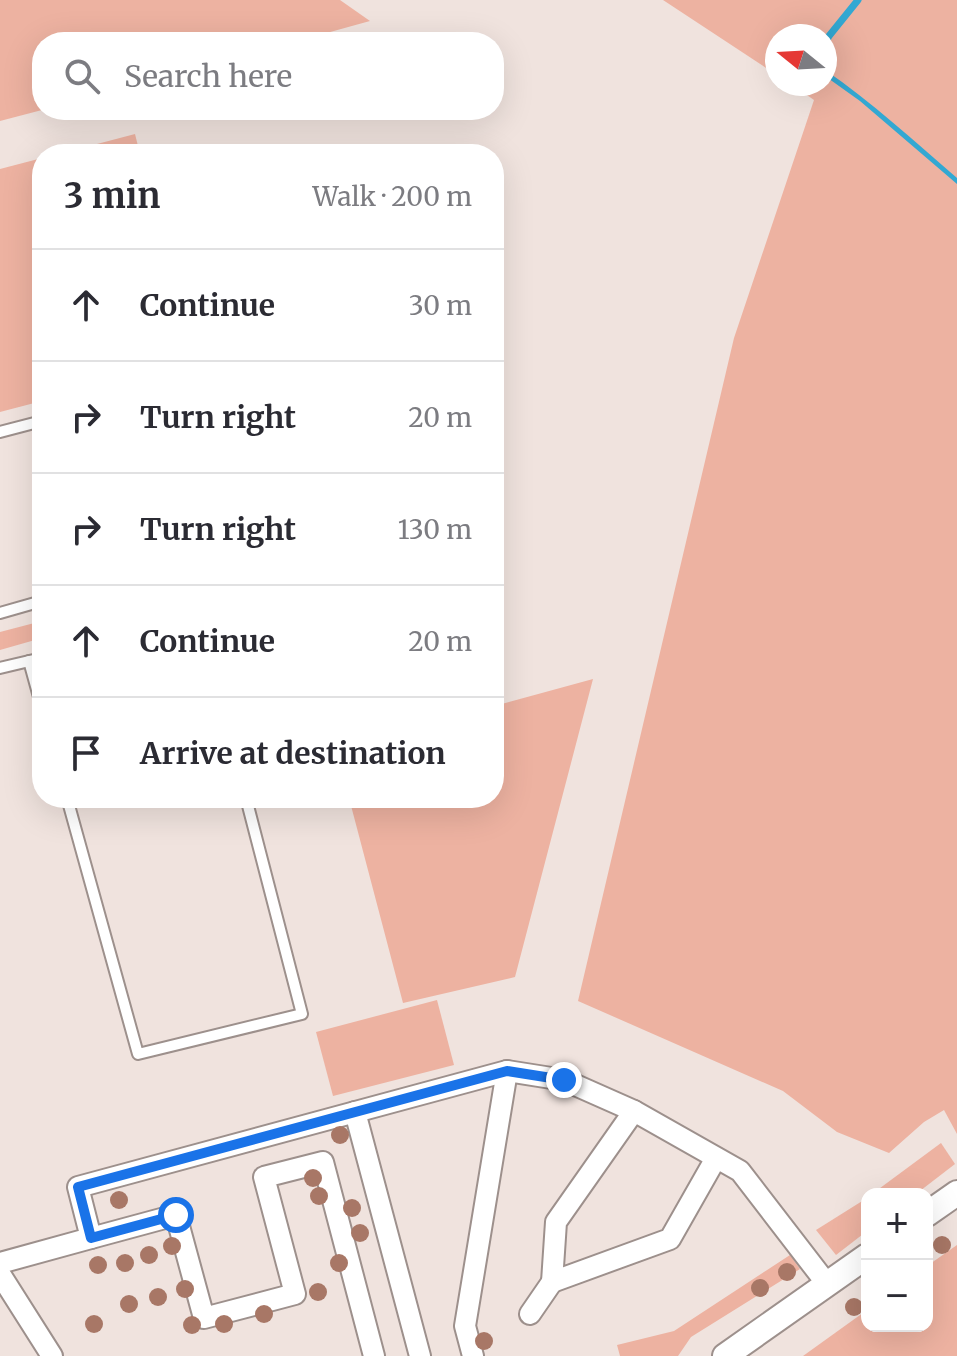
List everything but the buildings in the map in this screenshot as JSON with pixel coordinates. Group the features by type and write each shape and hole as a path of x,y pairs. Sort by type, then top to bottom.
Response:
{"street":[{"path":"473,1356 465,1326 507,1071"},
{"path":"91,1238 78,1187 507,1071 564,1080 634,1111 740,1171 827,1284"},
{"path":"530,1314 552,1282 556,1222 634,1111"},
{"path":"355,1112 420,1356"},
{"path":"552,1282 670,1239 716,1158"},
{"path":"0,1263 176,1215 204,1318 295,1294 264,1177 323,1162 374,1356"},
{"path":"933,1210 957,1193"},
{"path":"725,1356 861,1260"},
{"path":"0,1274 52,1356"}],"lane":[{"path":"0,432 32,424"},
{"path":"0,613 32,604"},
{"path":"0,668 32,660"},
{"path":"29,661 32,672"},
{"path":"70,808 138,1054 302,1014 249,808"}],"shaded area":[{"path":"0,0 340,0 370,21 330,32 32,32 32,113 0,121"},
{"path":"663,0 957,0 957,1134 944,1110 924,1122 889,1153 837,1132 783,1091 578,1001 734,338 814,100 808,96 837,96 837,24 765,24 765,67"},
{"path":"135,134 138,144 97,144"},
{"path":"32,161 32,404 0,412 0,169"},
{"path":"32,624 32,641 0,650 0,632"},
{"path":"593,679 515,977 403,1003 352,808 504,808 504,703"},
{"path":"437,1000 454,1065 333,1096 316,1032"},
{"path":"941,1143 955,1164 924,1188 880,1188"},
{"path":"861,1202 861,1236 836,1255 816,1230"},
{"path":"957,1245 957,1356 803,1356 861,1314 861,1332 933,1332 933,1262"},
{"path":"790,1255 800,1269 691,1337 678,1356 620,1356 617,1345 674,1331"}],"water":[{"path":"837,79 957,178 957,184 837,85"}],"waterway":[{"path":"837,26 858,0"}],"route":[{"path":"176,1215 91,1238 78,1187 507,1071 564,1080"}]}
